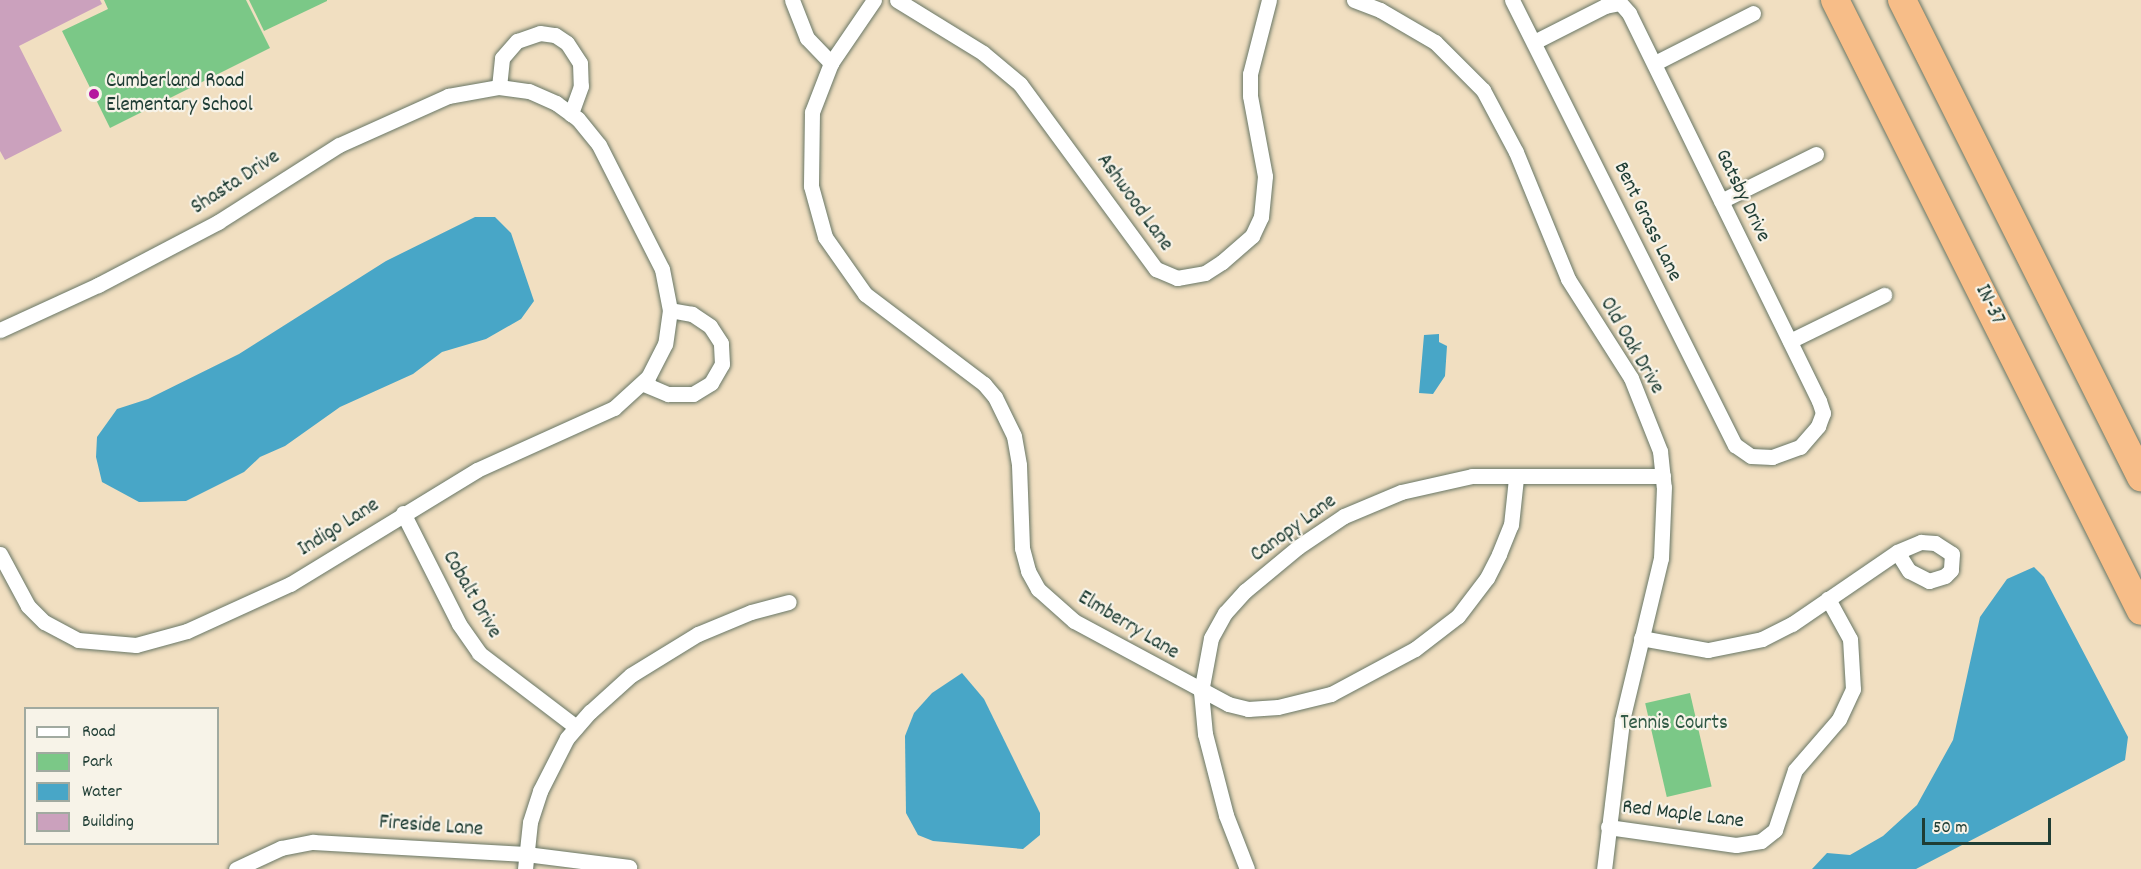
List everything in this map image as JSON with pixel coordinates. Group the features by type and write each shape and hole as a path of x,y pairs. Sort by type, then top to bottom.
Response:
{"highway":[{"name":"IN-37","path":"1835,0 2141,611"},
{"path":"1902,0 2141,477"}],"street":[{"path":"792,0 807,38 831,63 874,0"},
{"name":"Ashwood Lane","path":"897,0 983,53 1020,84 1156,268 1177,278 1205,273 1222,262 1252,236 1261,217 1265,176 1250,96 1250,74 1269,0"},
{"name":"Old Oak Drive","path":"1354,0 1380,10 1435,42 1483,90 1516,152 1568,279 1631,378 1660,451 1663,476 1660,558 1622,721 1604,869"},
{"name":"Bent Grass Lane","path":"1512,0 1735,445 1751,456"},
{"name":"Gatsby Drive","path":"1534,42 1605,6 1620,3 1655,63 1823,413 1818,426 1800,447 1772,457 1751,456"},
{"path":"1655,63 1753,13"},
{"path":"499,87 502,58 516,41 534,34 555,35 567,43 580,63 581,86 571,114"},
{"name":"Elmberry Lane","path":"831,63 812,112 809,150 811,186 825,237 841,265 865,294 984,384 1006,414 1019,465 1022,548 1038,589 1074,621 1201,692 1248,709 1301,703 1340,689 1437,634 1458,616 1487,578 1511,525 1516,478"},
{"name":"Shasta Drive","path":"0,330 98,285 218,222 339,145 448,96 499,87 542,96 571,114 599,146 662,269 670,310"},
{"path":"1721,201 1816,154"},
{"path":"1790,341 1884,295"},
{"path":"644,384 668,394 693,394 711,383 722,363 721,343 710,326 692,315 670,310"},
{"name":"Indigo Lane","path":"0,554 28,606 44,622 78,640 136,645 187,631 251,603 315,568 477,470 602,415 644,384 665,344 670,310"},
{"name":"Canopy Lane","path":"1247,869 1226,815 1205,734 1201,692 1211,638 1225,613 1298,547 1344,516 1401,492 1472,476 1516,478 1663,476"},
{"name":"Cobalt Drive","path":"403,513 459,624 478,653 576,727"},
{"path":"1641,638 1681,648 1737,646 1792,624 1897,552"},
{"name":"Red Maple Lane","path":"1608,826 1736,845 1761,841 1775,831 1795,770 1839,719 1853,688 1850,639 1828,598"},
{"path":"526,862 540,791 554,761 576,727 609,693 670,650 722,623 789,602"},
{"name":"Fireside Lane","path":"236,869 281,848 313,842 526,862 629,867"}],"green space":[{"path":"104,0 246,0 270,48 110,128 62,31 108,9"},
{"path":"249,0 327,0 327,1 264,31"},
{"name":"Tennis Courts","path":"1690,693 1712,787 1667,797 1645,703"}],"water":[{"path":"475,217 495,217 511,233 534,301 521,319 486,339 442,352 413,374 340,407 285,446 260,457 244,472 186,501 139,502 102,482 96,457 97,437 117,409 148,399 239,354 386,261"},
{"path":"1439,334 1439,342 1447,346 1445,376 1433,394 1419,393 1424,335"},
{"path":"2034,567 2044,577 2128,737 2125,760 1916,869 1812,869 1827,853 1850,855 1883,836 1917,805 1953,740 1980,617 2007,579"},
{"path":"962,673 984,699 1040,813 1040,835 1023,849 933,841 918,835 906,813 905,736 914,713 932,693"}],"building":[{"name":"Cumberland Road Elementary School","path":"0,0 100,0 102,4 19,46 62,131 5,160 0,151"}],"place":[{"name":"Cumberland Road Elementary School","path":"94,94"}]}
